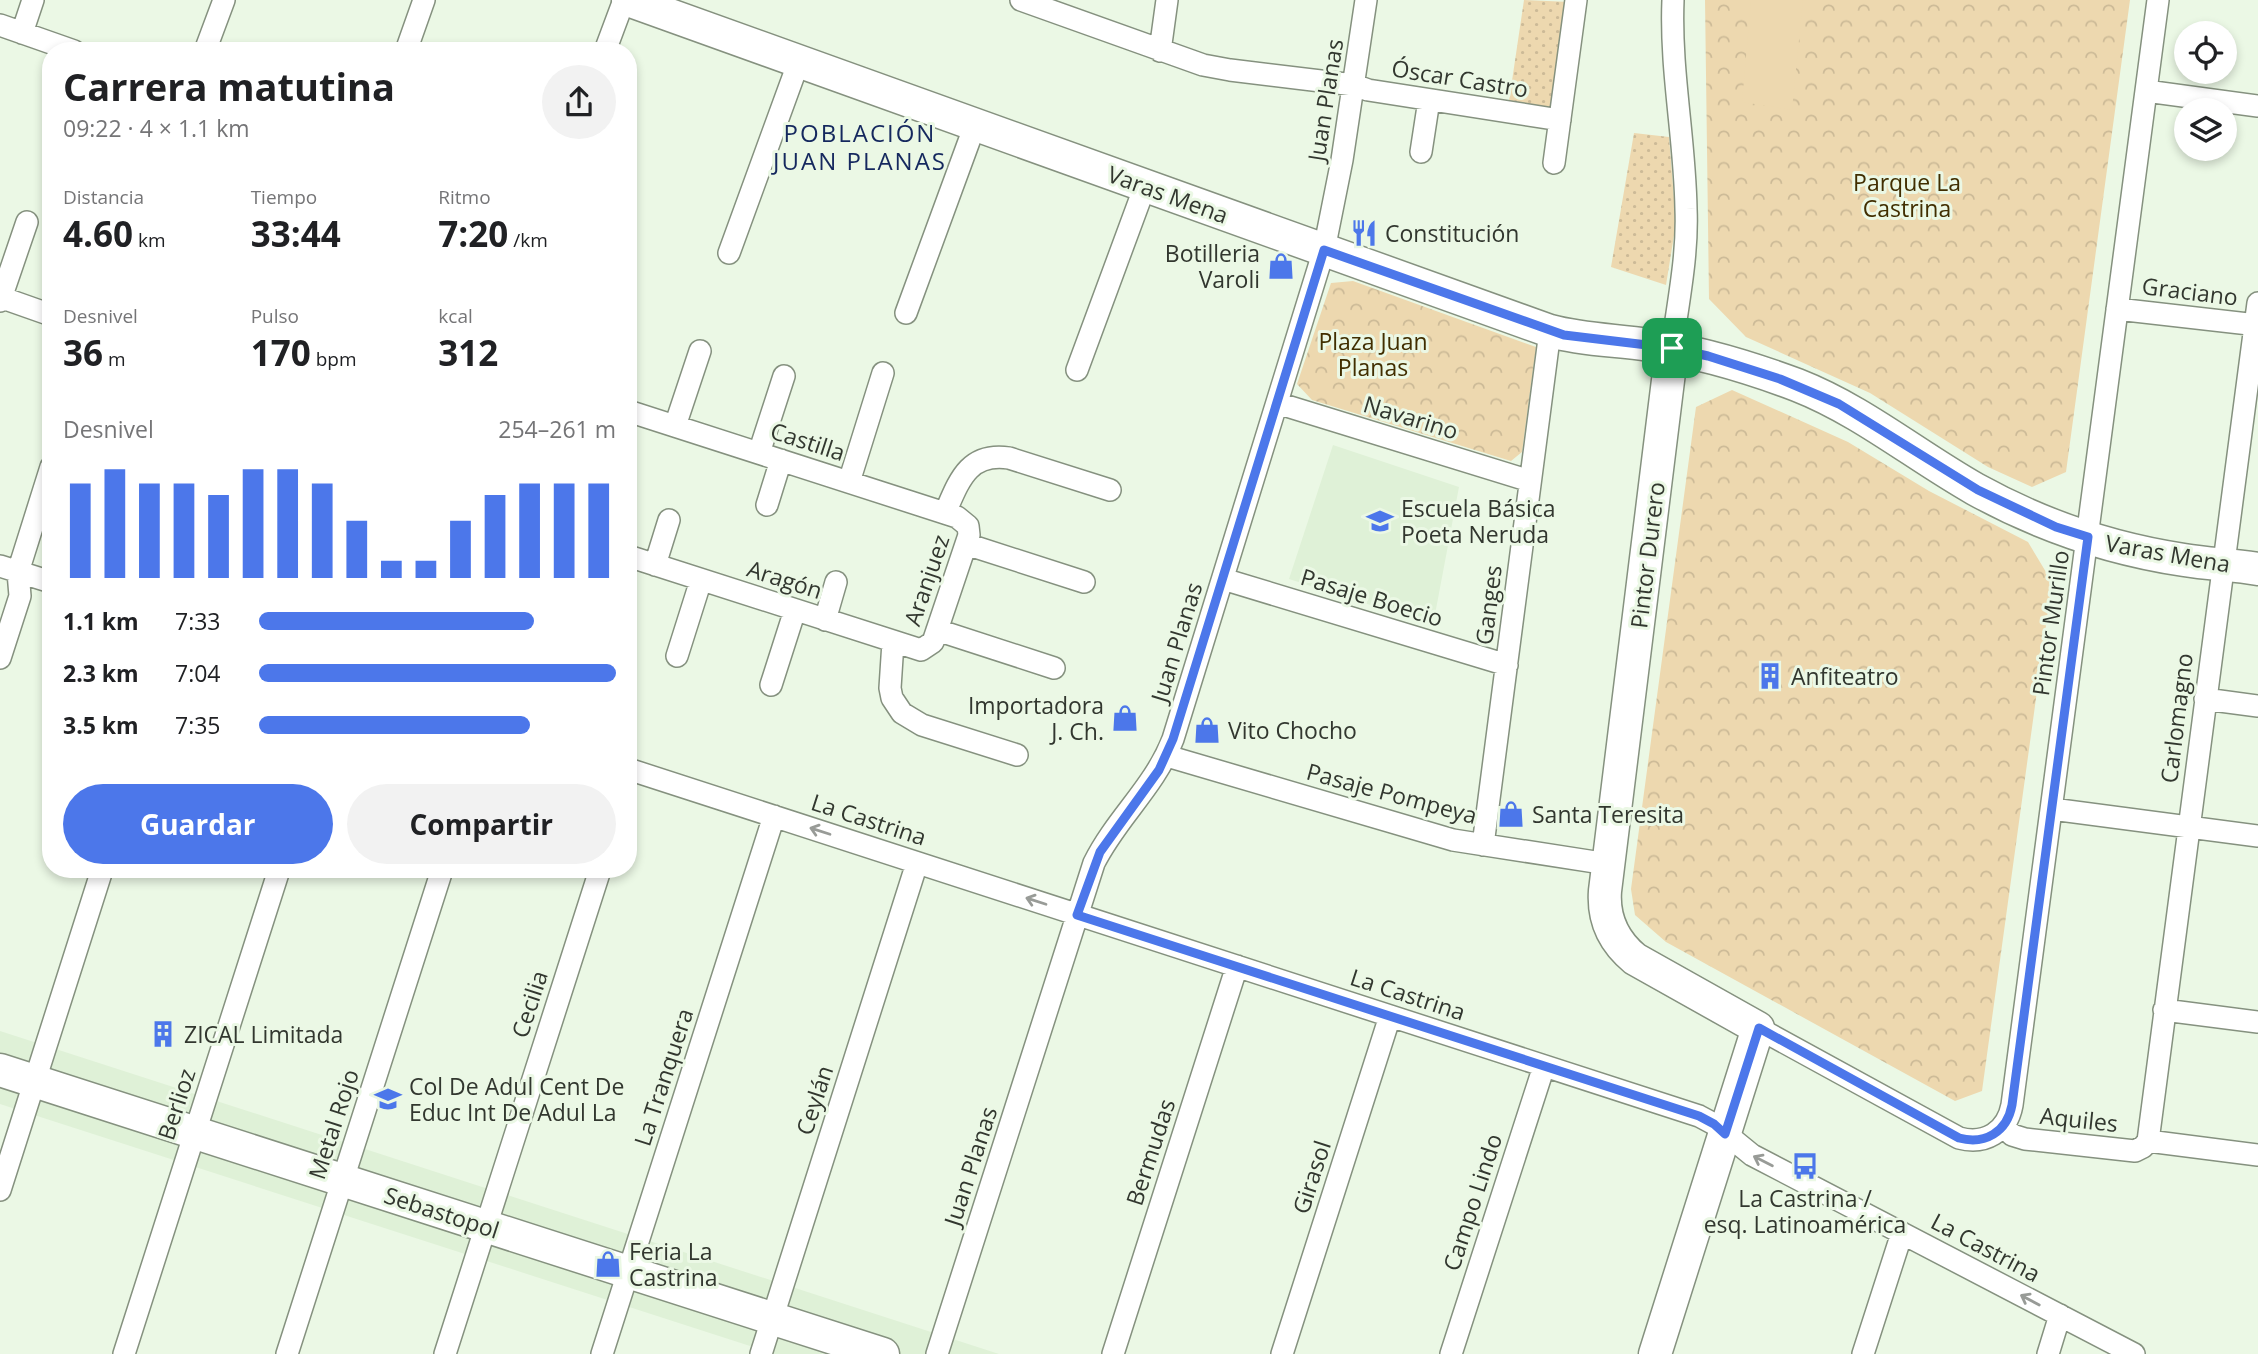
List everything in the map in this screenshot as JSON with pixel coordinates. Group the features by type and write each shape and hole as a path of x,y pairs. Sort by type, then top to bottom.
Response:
{"street":[{"path":"22,33 33,0"},
{"path":"208,42 223,0"},
{"path":"409,42 424,0"},
{"path":"610,42 626,0"},
{"name":"Varas Mena","path":"626,0 1550,331 1580,338 1672,348 1744,367 1816,393 1861,417 1978,490 2056,527 2184,560 2258,569"},
{"name":"Óscar Castro","path":"1020,0 1060,7 1160,51 1203,65 1354,85 1368,90 1560,120"},
{"path":"1160,51 1167,0"},
{"name":"Juan Planas","path":"937,1354 1077,915 1100,852 1151,782 1167,755 1223,579 1324,250 1342,160 1366,0"},
{"path":"1554,163 1576,0"},
{"name":"Pintor Durero","path":"1673,0 1674,69 1687,212 1685,248 1608,864 1605,913 1613,934 1626,952 1644,965 1759,1028"},
{"name":"Pintor Murillo","path":"2004,1126 2012,1105 2158,0"},
{"path":"0,25 48,42"},
{"path":"729,253 799,61"},
{"path":"2146,91 2258,106"},
{"path":"1421,152 1429,100"},
{"path":"906,313 975,125"},
{"path":"1077,370 1145,186"},
{"path":"27,222 0,298 42,312"},
{"name":"Carlomagno","path":"2148,1141 2258,303"},
{"name":"Graciano","path":"2117,309 2257,325"},
{"name":"Ganges","path":"1483,845 1550,331"},
{"path":"676,426 701,351"},
{"path":"849,482 883,373"},
{"path":"759,453 784,376"},
{"name":"Navarino","path":"1277,403 1530,481"},
{"name":"Castilla","path":"637,414 961,519 967,535 1084,582"},
{"path":"945,513 964,473 978,461 994,457 1009,458 1110,490"},
{"path":"767,505 781,460"},
{"path":"0,658 20,596 9,569 42,489"},
{"path":"655,565 669,520"},
{"name":"Aranjuez","path":"932,639 967,535"},
{"name":"Aragón","path":"637,559 916,650 932,639 1054,668"},
{"path":"9,569 42,579"},
{"name":"Pasaje Boecio","path":"1223,579 1507,665"},
{"path":"677,656 701,580"},
{"path":"825,620 836,582"},
{"path":"771,685 795,610"},
{"path":"892,642 890,688 892,698 902,713 915,722 1017,755"},
{"path":"2205,699 2258,706"},
{"name":"Pasaje Pompeya","path":"1167,755 1408,828 1483,845 1608,864"},
{"name":"La Castrina","path":"637,776 774,816 1699,1116 1714,1124 1752,1155 2134,1354"},
{"path":"2052,809 2258,836"},
{"name":"La Tranquera","path":"602,1354 774,816"},
{"name":"Ceylán","path":"761,1354 917,863"},
{"path":"0,1190 99,878"},
{"name":"Berlioz","path":"124,1354 276,878"},
{"name":"Metal Rojo","path":"287,1354 439,878"},
{"name":"Cecilia","path":"444,1354 597,878"},
{"name":"Bermudas","path":"1112,1354 1237,966"},
{"path":"2164,1010 2258,1023"},
{"name":"Girasol","path":"1282,1354 1390,1016"},
{"path":"1655,1354 1759,1028 1959,1138 1987,1138 2004,1126"},
{"name":"Campo Lindo","path":"1451,1354 1544,1066"},
{"name":"Sebastopol","path":"0,1070 883,1354"},
{"name":"Aquiles","path":"2004,1126 2012,1135 2025,1139 2135,1151 2148,1141 2258,1155"},
{"path":"1863,1354 1902,1233"},
{"path":"2048,1354 2060,1315"}],"shaded area":[{"name":"Escuela Básica Poeta Neruda","path":"1333,445 1459,487 1433,625 1289,579"},
{"name":"Feria La Castrina","path":"0,1031 999,1354 775,1354 0,1104"}],"green space":[{"path":"1524,0 1570,2 1554,108 1509,101"},
{"name":"Parque La Castrina","path":"1705,0 2130,0 2066,472 2032,487 1988,467 1870,393 1746,337 1709,299"},
{"path":"1751,0 1803,0 1792,110 1742,102"},
{"path":"1634,133 1669,137 1676,223 1666,285 1611,267"},
{"name":"Plaza Juan Planas","path":"1353,281 1536,347 1522,452 1511,461 1312,400 1297,384 1331,283"},
{"path":"1732,390 1848,442 1929,491 2028,542 2052,582 1982,1091 1955,1101 1666,942 1635,915 1631,889 1696,407"}],"place":[{"name":"Constitución","path":"1364,233"},
{"name":"Botilleria Varoli","path":"1281,266"},
{"name":"Escuela Básica Poeta Neruda","path":"1380,521"},
{"name":"Anfiteatro","path":"1770,676"},
{"name":"Importadora J. Ch.","path":"1125,718"},
{"name":"Vito Chocho","path":"1207,730"},
{"name":"Santa Teresita","path":"1511,814"},
{"name":"ZICAL Limitada","path":"163,1034"},
{"name":"Col De Adul Cent De Educ Int De Adul La","path":"388,1099"},
{"name":"La Castrina / esq. Latinoamérica","path":"1805,1166"},
{"name":"Feria La Castrina","path":"608,1264"}],"district":[{"name":"POBLACIÓN JUAN PLANAS","path":"860,146"}],"route":[{"path":"1324,250 1564,335 1672,348 1744,367 1816,393 1861,417 1978,490 2056,527 2088,537 2012,1105 2004,1126 1987,1138 1968,1140 1952,1135 1759,1028 1725,1134 1699,1116 1077,915 1094,863 1107,839 1159,770 1173,739 1324,250"}]}
